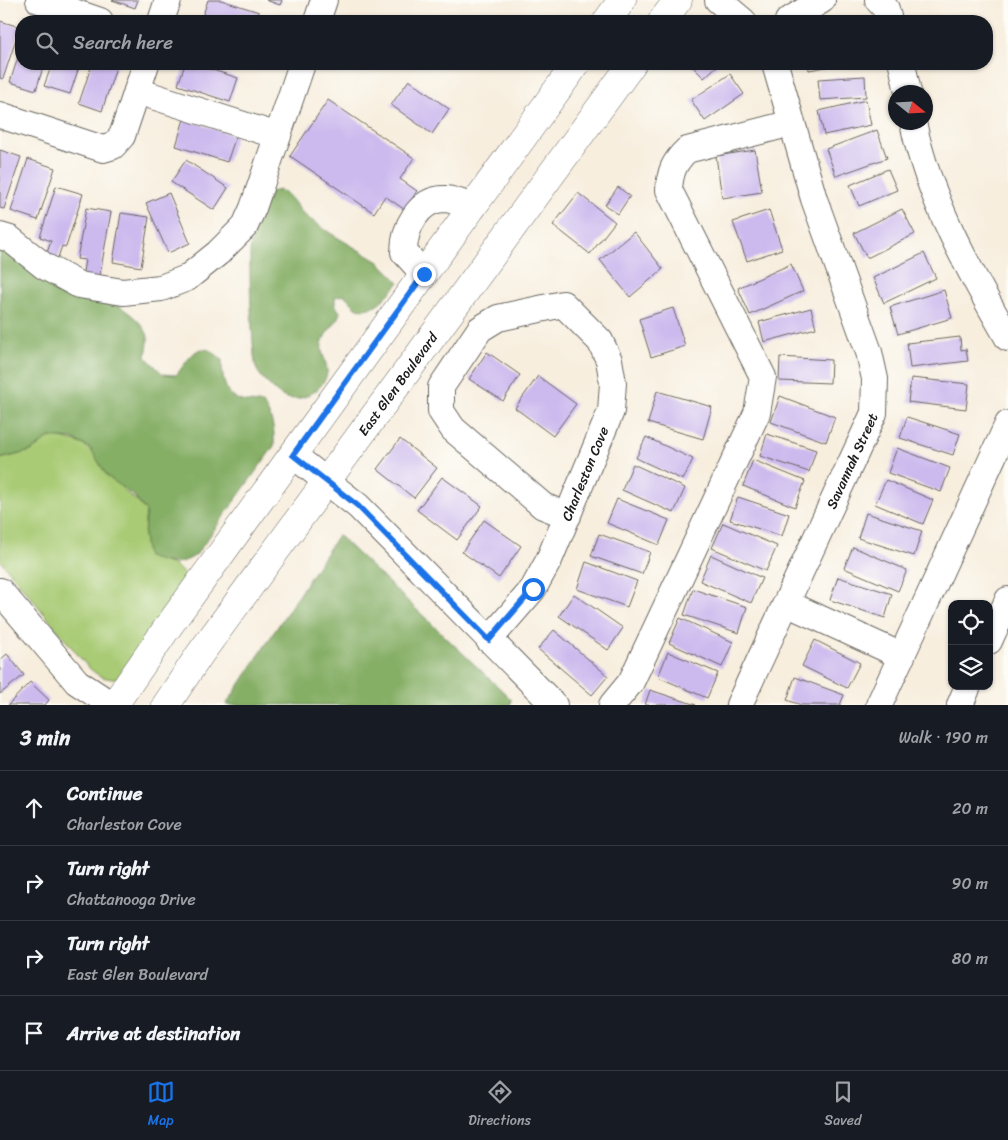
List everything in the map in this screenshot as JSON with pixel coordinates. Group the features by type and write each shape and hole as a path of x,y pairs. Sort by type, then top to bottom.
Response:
{"main road":[{"path":"611,15 622,0"},
{"path":"667,15 678,0"},
{"path":"113,705 572,70"},
{"name":"East Glen Boulevard","path":"166,705 200,654 628,70"}],"street":[{"path":"39,0 83,15"},
{"path":"162,15 168,0"},
{"path":"319,15 324,0"},
{"path":"718,0 736,15"},
{"path":"798,15 822,0"},
{"path":"878,0 886,9 888,15"},
{"path":"0,115 103,148 113,146 122,136 144,70"},
{"path":"0,236 10,239 44,266 80,285 123,292 161,288 187,278 218,253 245,226 300,70"},
{"name":"Savannah Street","path":"739,705 874,412 876,397 875,379 869,352 814,199 777,70"},
{"path":"903,70 906,85"},
{"path":"138,91 278,136"},
{"path":"612,705 631,682 757,413 764,377 669,190 670,174 677,160 687,150 792,124"},
{"path":"916,130 934,190 966,262 1008,338"},
{"path":"424,274 404,252 404,239 413,216 430,202 446,199 473,207"},
{"name":"Charleston Cove","path":"489,640 533,589 549,560 568,516 610,411 613,383 609,360 600,340 563,304 498,318 480,330 441,387 441,411 453,429 543,506 568,516"},
{"path":"880,705 1008,424"},
{"path":"293,455 358,506 554,705"},
{"path":"0,591 77,682 113,705"},
{"path":"993,632 1008,600"},
{"path":"786,603 902,656"},
{"path":"960,705 966,690"}],"green space":[{"path":"280,190 290,197 304,215 379,262 399,282 381,302 368,308 356,307 344,295 335,297 335,305 340,312 322,344 327,369 325,380 316,391 295,399 282,396 260,375 256,368 253,345 250,284 251,242 270,192"},
{"path":"0,249 111,300 127,311 146,331 148,339 146,357 163,374 176,375 191,356 201,349 207,349 222,360 223,378 231,395 244,402 263,403 272,423 274,446 196,555 190,559 172,563 147,557 144,536 146,511 133,495 107,476 90,448 72,439 50,437 31,451 0,459"},
{"path":"50,437 78,443 92,452 120,486 146,511 144,536 160,561 175,565 189,579 122,677 111,679 103,677 87,666 0,560 0,459 31,451"},
{"path":"338,535 511,699 510,705 226,705"}],"building":[{"path":"112,0 138,0 135,8"},
{"path":"208,0 221,0 259,12 258,15 203,15"},
{"path":"266,0 282,0 280,5"},
{"path":"0,21 15,26 15,42 3,79 0,78"},
{"path":"15,67 15,70 42,70 36,90 10,82"},
{"path":"50,70 78,70 70,94 44,86"},
{"path":"90,70 115,70 102,111 79,103"},
{"path":"183,70 213,70 238,78 230,102 178,85"},
{"path":"696,70 713,70 704,78"},
{"path":"730,74 744,94 705,121 691,100"},
{"path":"865,76 866,97 820,100 818,79"},
{"path":"409,80 449,109 432,134 391,105"},
{"path":"328,100 414,158 400,179 417,191 405,210 385,196 374,213 290,156"},
{"path":"866,100 871,125 824,135 819,111"},
{"path":"184,119 236,136 227,162 176,146"},
{"path":"877,130 887,158 836,176 826,149"},
{"path":"0,150 21,157 4,209 0,208"},
{"path":"755,150 762,192 722,198 716,156"},
{"path":"28,159 55,168 38,220 11,211"},
{"path":"186,160 228,188 214,210 171,182"},
{"path":"888,169 897,190 859,206 850,185"},
{"path":"56,186 83,194 66,247 62,246 56,263 45,259 51,241 40,237"},
{"path":"618,187 630,196 618,214 605,205"},
{"path":"169,193 190,243 168,253 146,203"},
{"path":"578,193 615,222 590,254 553,225"},
{"path":"86,208 111,212 99,280 82,277 85,260 77,259"},
{"path":"902,209 915,234 867,258 854,233"},
{"path":"769,210 782,249 747,261 733,222"},
{"path":"121,213 149,217 141,267 113,262"},
{"path":"634,232 663,269 630,297 600,260"},
{"path":"924,253 936,278 884,303 873,278"},
{"path":"791,264 803,291 750,315 738,288"},
{"path":"944,290 952,318 898,334 890,307"},
{"path":"673,308 685,346 651,357 639,319"},
{"path":"811,308 816,328 764,342 759,322"},
{"path":"960,337 961,350 966,349 968,361 910,368 907,343"},
{"path":"487,352 520,375 503,401 469,379"},
{"path":"780,357 831,360 830,383 779,381"},
{"path":"538,376 576,404 553,436 515,408"},
{"path":"911,378 969,384 966,409 908,402"},
{"path":"657,391 712,407 703,439 648,423"},
{"path":"780,396 835,417 826,442 771,422"},
{"path":"907,417 960,434 953,455 900,438"},
{"path":"767,434 816,450 809,472 760,456"},
{"path":"646,437 693,459 683,480 636,458"},
{"path":"400,439 437,468 414,498 377,469"},
{"path":"897,448 950,468 941,492 888,473"},
{"path":"753,460 805,481 795,507 743,486"},
{"path":"633,464 685,488 674,513 622,490"},
{"path":"442,477 482,506 457,540 417,510"},
{"path":"886,480 933,500 923,524 875,504"},
{"path":"738,497 789,514 782,536 730,520"},
{"path":"617,499 669,520 659,545 607,523"},
{"path":"866,513 922,531 914,556 858,538"},
{"path":"484,520 521,546 499,578 462,552"},
{"path":"723,523 777,546 766,571 712,548"},
{"path":"599,534 650,552 642,574 591,556"},
{"path":"853,547 907,570 898,591 844,568"},
{"path":"711,555 762,578 751,603 700,581"},
{"path":"586,562 637,581 627,607 577,589"},
{"path":"838,577 892,594 885,618 830,600"},
{"path":"693,589 747,607 739,633 684,615"},
{"path":"574,594 623,628 608,650 559,616"},
{"path":"680,618 733,642 722,667 669,643"},
{"path":"554,630 608,676 592,695 538,649"},
{"path":"815,640 860,663 847,688 802,666"},
{"path":"668,652 718,673 707,698 658,677"},
{"path":"7,654 24,675 0,694 0,660"},
{"path":"795,677 844,695 840,705 801,705 787,700"},
{"path":"30,682 49,700 45,705 8,705"},
{"path":"650,690 696,705 645,705"}],"route":[{"path":"424,274 293,455 358,506 489,640 533,589"}]}
